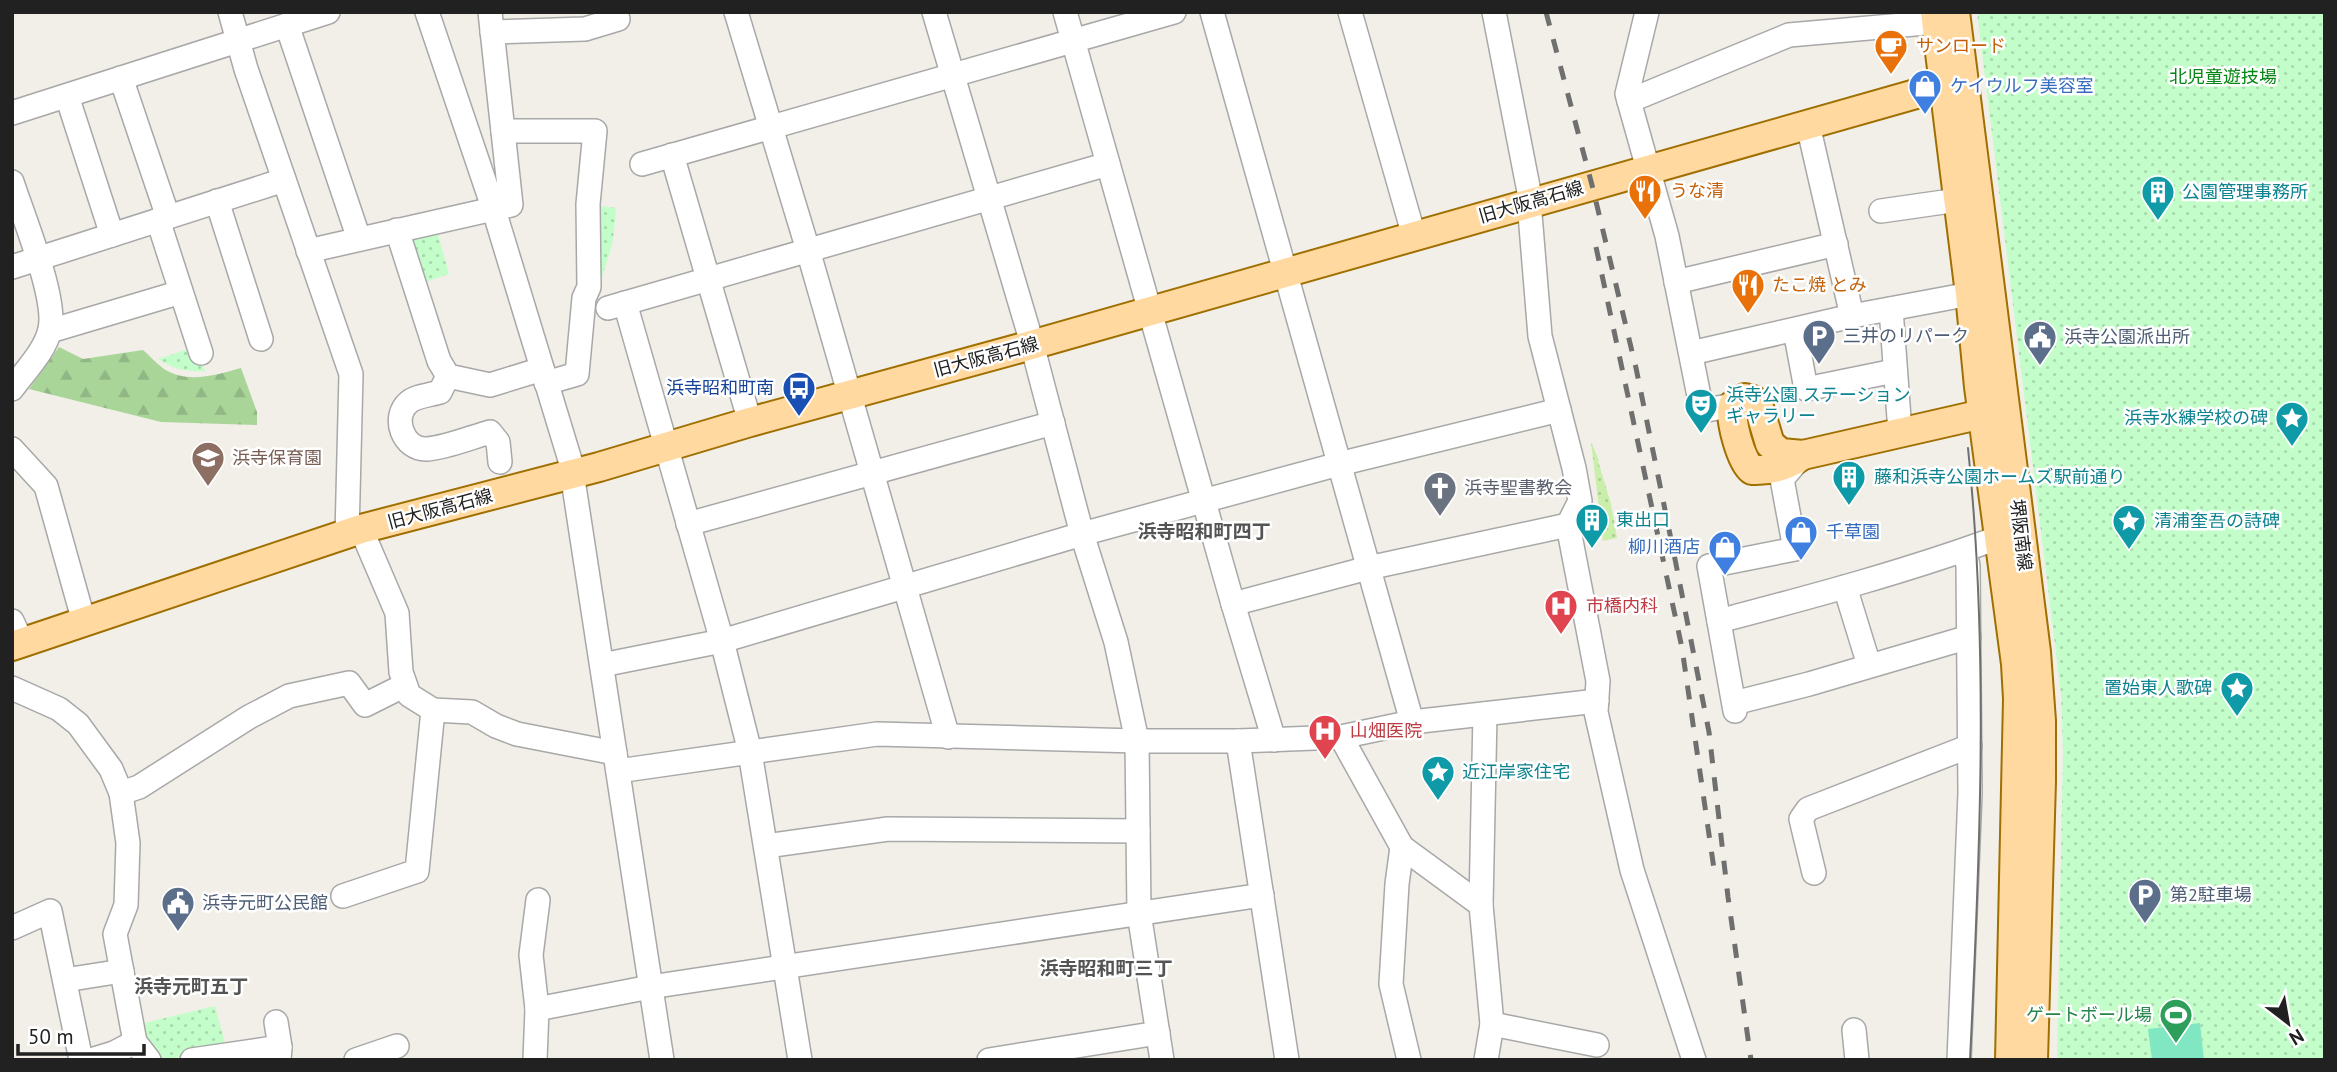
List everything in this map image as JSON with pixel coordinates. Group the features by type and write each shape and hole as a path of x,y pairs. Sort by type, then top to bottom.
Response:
{"main road":[{"name":"堺阪南線","path":"1942,16 1954,84 1994,411 2000,537 2015,650 2018,699 2010,1060"},
{"name":"旧大阪高石線","path":"16,636 84,622 354,532 665,448 1954,84"},
{"name":"堺阪南線","path":"1954,84 1958,200 1970,294 2033,625 2041,721 2034,1060"},
{"path":"1733,405 1732,418 1747,466 1752,470 1789,464 1803,455 1994,411"}],"street":[{"path":"230,12 246,69 351,374 354,532 397,613 401,672 409,695 433,710 472,712 517,734 617,762 750,752 877,734 1137,741 1341,737 1412,722 1597,701"},
{"path":"12,113 328,12"},
{"path":"427,12 493,207 570,460 662,1060"},
{"path":"736,12 808,250 948,737"},
{"path":"934,12 1032,344 1082,534 1116,642 1137,741 1139,912 1162,1060"},
{"path":"1065,12 1274,740"},
{"path":"642,164 1174,12"},
{"path":"1212,12 1412,722"},
{"path":"1350,12 1414,236"},
{"path":"1494,12 1531,202 1540,336 1580,501 1568,525 1598,681 1596,712 1632,870 1694,1060"},
{"path":"1647,12 1627,94 1667,236 1702,411 1733,405"},
{"path":"1629,101 1788,35 1942,16"},
{"path":"308,251 511,205 491,22 585,29 618,19"},
{"path":"287,25 359,239"},
{"path":"121,78 201,354"},
{"path":"67,96 112,235"},
{"path":"1808,125 1852,316"},
{"path":"397,230 439,362 448,376 491,385 544,376 577,374 584,298 589,287 588,204 595,131 503,131"},
{"path":"673,155 750,422"},
{"path":"800,1060 750,752 722,641 688,524 617,306 1108,164"},
{"path":"12,267 284,180"},
{"path":"12,182 52,305 50,331 38,354 12,388"},
{"path":"1881,211 1958,200"},
{"path":"217,201 261,339"},
{"path":"1676,282 1836,244"},
{"path":"50,331 181,292"},
{"path":"1691,353 1852,316 1970,294"},
{"path":"1891,309 1900,432"},
{"path":"1795,330 1806,389 1894,371"},
{"path":"448,376 440,392 412,399 402,409 400,424 404,437 413,447 427,449 490,432 498,442 500,462"},
{"path":"602,665 722,641 1204,500 1559,410"},
{"path":"688,524 1053,423"},
{"path":"12,449 46,486 84,622"},
{"path":"1803,455 1782,479 1795,549 1709,566 1734,707 1969,636"},
{"path":"1233,604 1368,568 1568,525"},
{"path":"1719,621 1845,587 1965,551 2000,537"},
{"path":"1959,1060 1970,746 1968,566 1965,551"},
{"path":"1845,587 1869,665"},
{"path":"121,793 139,787 249,717 289,696 349,683 365,705 405,685"},
{"path":"12,688 59,709 78,724 111,769 121,793 128,843 126,905 115,934 142,1051 91,1060"},
{"path":"343,896 417,871 433,710"},
{"path":"1485,714 1481,905 1492,1024 1486,1060"},
{"path":"1341,737 1402,847 1481,905"},
{"path":"1238,741 1287,1060"},
{"path":"1814,873 1801,819 1808,809 1970,746"},
{"path":"765,846 888,829 1138,831"},
{"path":"1402,847 1391,984 1409,1060"},
{"path":"537,1009 650,987 1262,895"},
{"path":"535,1060 537,1009 531,955 538,901"},
{"path":"12,928 50,911 81,1060"},
{"path":"65,980 122,971"},
{"path":"192,1060 280,1053 276,1022"},
{"path":"1492,1024 1597,1045"},
{"path":"1854,1030 1857,1060"},
{"path":"989,1060 1158,1033"},
{"path":"356,1060 397,1046"}],"green space":[{"name":"北児童遊技場","path":"1977,12 2325,12 2325,1060 2057,1060 2063,752 2061,694"},
{"path":"595,205 616,208 613,241 598,291"},
{"path":"437,231 449,274 419,284 408,239"},
{"path":"59,347 83,359 143,350 164,369 183,376 202,377 241,368 257,412 257,425 161,422 29,389"},
{"path":"192,348 201,358 205,371 180,369 158,359"},
{"path":"1591,442 1611,504 1617,538 1603,541"},
{"path":"215,1006 225,1043 221,1049 165,1060 156,1058 136,1025"},
{"name":"ゲートボール場","path":"2200,1023 2204,1060 2152,1060 2148,1029"}],"tram line":[{"path":"1968,448 1979,601 1981,754 1970,1060"}],"railway":[{"path":"1546,12 1592,185 1636,368 1709,732 1728,897 1751,1060"},
{"path":"1596,247 1682,648 1714,869"}],"place":[{"name":"サンロード","path":"1891,76"},
{"name":"ケイウルフ美容室","path":"1925,116"},
{"name":"うな清","path":"1645,221"},
{"name":"公園管理事務所","path":"2158,222"},
{"name":"たこ焼 とみ","path":"1748,315"},
{"name":"三井のリパーク","path":"1819,366"},
{"name":"浜寺公園派出所","path":"2040,367"},
{"name":"浜寺昭和町南","path":"799,418"},
{"name":"浜寺公園 ステーション ギャラリー","path":"1701,435"},
{"name":"浜寺水練学校の碑","path":"2292,448"},
{"name":"浜寺保育園","path":"208,488"},
{"name":"藤和浜寺公園ホームズ駅前通り","path":"1849,507"},
{"name":"浜寺聖書教会","path":"1440,518"},
{"name":"東出口","path":"1592,550"},
{"name":"清浦奎吾の詩碑","path":"2129,551"},
{"name":"千草園","path":"1801,562"},
{"name":"柳川酒店","path":"1725,577"},
{"name":"市橋内科","path":"1561,636"},
{"name":"置始東人歌碑","path":"2237,718"},
{"name":"山畑医院","path":"1325,761"},
{"name":"近江岸家住宅","path":"1438,802"},
{"name":"第2駐車場","path":"2145,925"},
{"name":"浜寺元町公民館","path":"178,933"},
{"name":"ゲートボール場","path":"2176,1045"}],"district":[{"name":"浜寺昭和町四丁","path":"1204,531"},
{"name":"浜寺昭和町三丁","path":"1106,968"},
{"name":"浜寺元町五丁","path":"191,986"}]}
